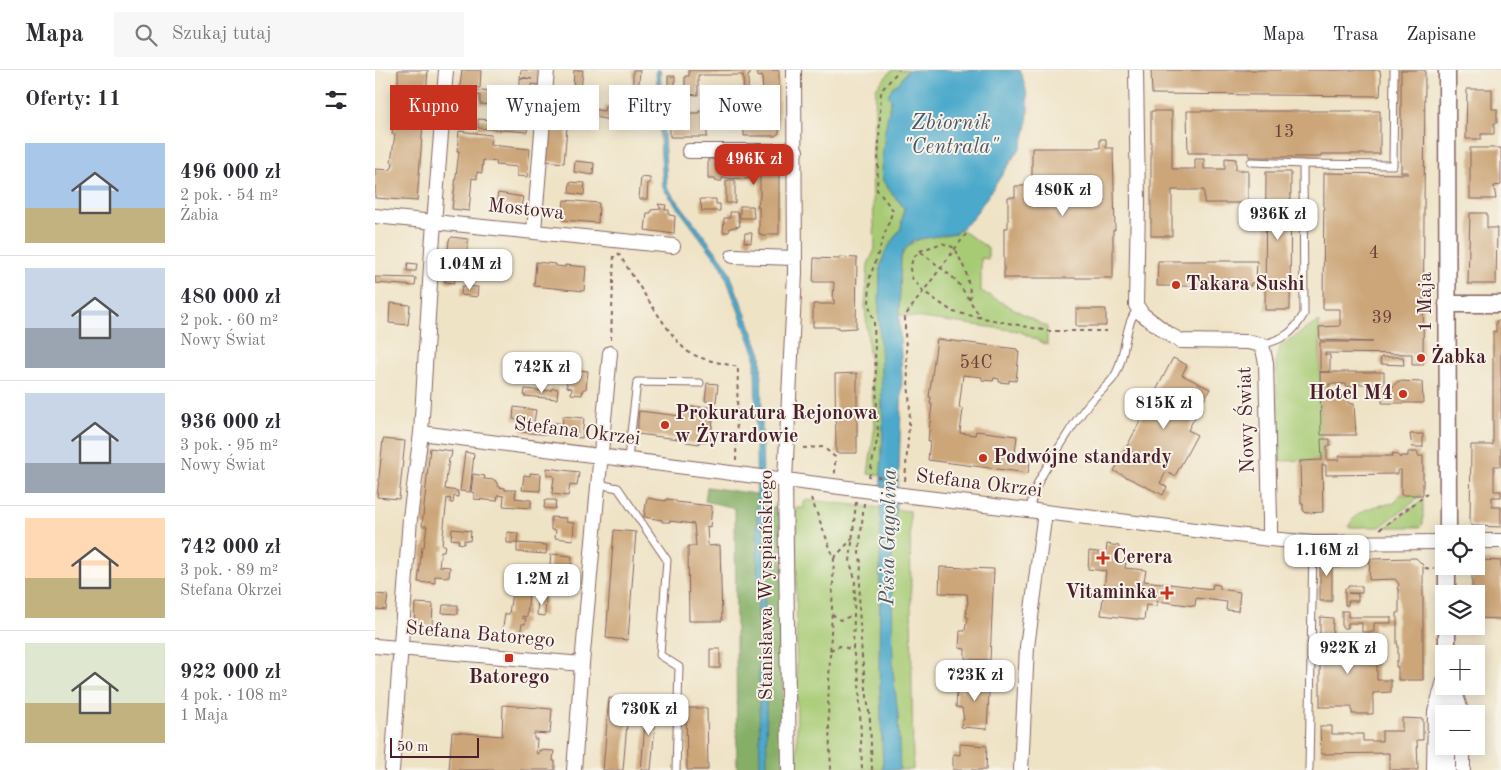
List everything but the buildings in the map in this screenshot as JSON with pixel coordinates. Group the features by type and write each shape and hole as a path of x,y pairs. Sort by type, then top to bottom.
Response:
{"street":[{"path":"391,770 410,518 421,433 434,221 446,70"},
{"path":"534,231 547,70"},
{"name":"Stanisława Wyspiańskiego","path":"789,770 779,479 795,258 796,151 794,70"},
{"path":"1136,70 1138,222 1136,302 1138,309"},
{"name":"1 Maja","path":"1447,70 1448,525"},
{"path":"689,151 796,151"},
{"name":"Mostowa","path":"375,216 673,246"},
{"path":"733,256 795,258"},
{"path":"1447,304 1501,304"},
{"name":"Nowy Świat","path":"1138,309 1170,335 1181,341 1247,342 1262,345 1266,363 1271,519 1269,539"},
{"path":"575,770 582,664 610,353"},
{"name":"Stefana Okrzei","path":"421,433 779,479 876,484 1030,510 1269,539 1313,543 1435,542"},
{"path":"1021,770 1027,646 1045,512"},
{"path":"1485,541 1501,541"},
{"name":"Stefana Batorego","path":"375,646 582,664"},
{"path":"1434,770 1435,712 1440,695"},
{"path":"1447,755 1447,770"},
{"path":"1463,755 1463,770"}],"lane":[{"path":"1251,162 1393,165 1394,70"},
{"path":"1262,345 1279,340 1295,329 1304,314 1303,164"},
{"path":"1030,510 1031,498 1043,471 1077,419 1115,376 1122,358 1132,316 1138,309"},
{"path":"627,458 637,382 700,383"},
{"path":"598,484 617,488 667,560 660,655 679,667 677,770"},
{"path":"1309,770 1313,543"}],"path":[{"path":"869,477 878,436 874,323 869,305 869,277 893,210 877,190 881,91 899,70"},
{"path":"904,488 910,410 904,321 908,310 966,234"},
{"path":"969,299 971,296 966,272 955,248 942,244 920,251 913,258 910,268 912,278 923,291 953,312 1048,331 1111,331"},
{"path":"610,353 614,246 672,333 688,353 704,359 739,367 740,473"},
{"path":"920,251 957,281 981,318"},
{"path":"803,448 823,446 835,457 835,474"},
{"path":"876,484 901,480"},
{"path":"1378,530 1427,494"},
{"path":"811,498 834,558 827,707 831,770"},
{"path":"856,502 850,562 855,579 853,650 859,680 863,770"},
{"path":"864,503 859,553 861,562 859,607 862,657 870,720 872,770"},
{"path":"834,558 853,538"},
{"path":"832,614 840,620 854,615"},
{"path":"830,650 840,646 853,650"}],"green space":[{"path":"892,70 908,70 896,90 889,110 882,170 885,184 904,208 901,228 891,242 880,268 879,313 883,432 881,475 868,474 875,425 865,306 868,264 875,249 872,173 876,88"},
{"path":"960,229 988,248 988,259 981,258 981,291 1047,327 1047,345 1019,331 899,315 901,257 906,249 917,240 956,233"},
{"path":"1319,321 1322,460 1278,461 1276,359 1281,345"},
{"path":"707,487 762,495 763,507 782,508 783,770 737,770 735,508 705,501"},
{"path":"1399,495 1423,495 1380,527 1348,527 1352,520 1362,511 1395,503"},
{"path":"807,500 910,511 913,770 797,770 796,508 804,508 804,502"},
{"path":"1423,500 1423,524 1420,527 1386,527"}],"water":[{"path":"656,70 660,70 661,85 657,85"},
{"name":"Zbiornik \"Centrala\"","path":"908,70 1020,70 1026,89 1028,117 1021,147 972,219 956,233 914,240 904,250 901,257 899,315 902,378 899,470 892,548 893,671 898,715 900,770 883,770 879,667 883,432 879,313 880,268 885,252 901,228 904,208 883,181 881,170 885,130 891,100 888,95 893,86 898,84"},
{"path":"660,130 664,130 667,187 727,266 761,354 767,770 760,770 755,355 722,267 663,188"}],"place":[{"name":"Takara Sushi","path":"1176,285"},
{"name":"Żabka","path":"1421,358"},
{"name":"Hotel M4","path":"1403,394"},
{"name":"Prokuratura Rejonowa w Żyrardowie","path":"665,425"},
{"name":"Podwójne standardy","path":"983,458"},
{"name":"Cerera","path":"1103,558"},
{"name":"Vitaminka","path":"1167,593"},
{"name":"Batorego","path":"509,658"}],"water label":[{"name":"Pisia Gągolina","path":"889,537"}]}
